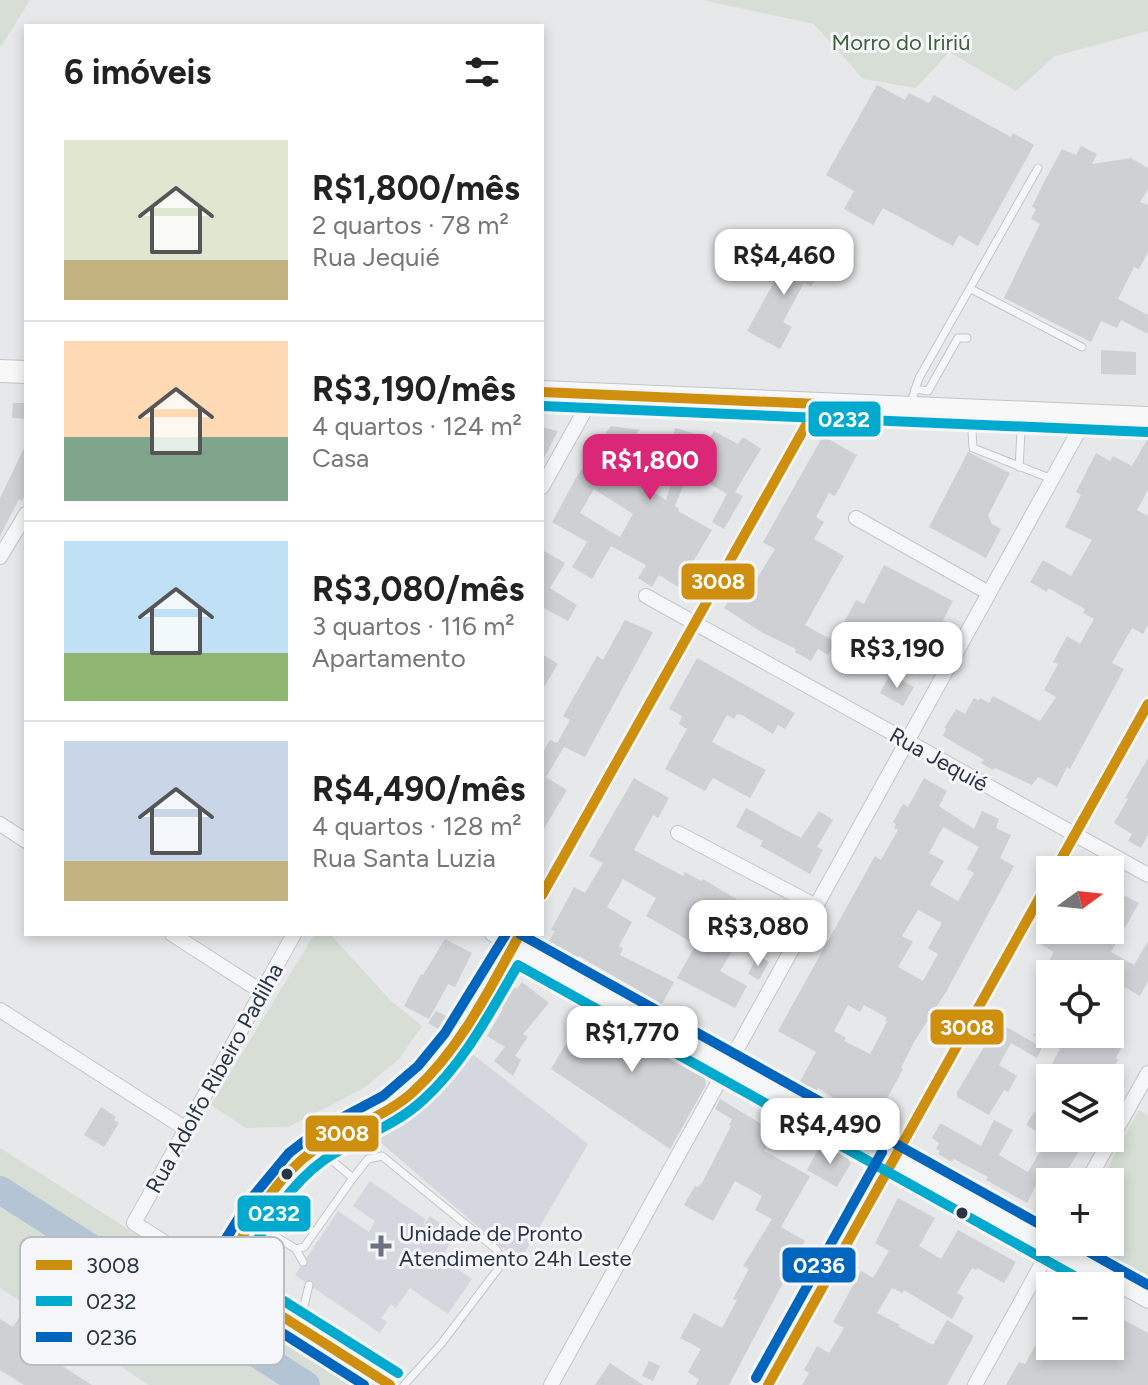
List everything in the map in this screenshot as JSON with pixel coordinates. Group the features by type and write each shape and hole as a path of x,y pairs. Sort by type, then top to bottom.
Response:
{"main road":[{"path":"0,371 24,372"},
{"path":"544,392 818,404 912,398 971,411 1148,418"}],"street":[{"path":"544,483 594,394"},
{"path":"544,891 818,404"},
{"path":"551,1385 1087,416"},
{"path":"0,557 24,517"},
{"path":"856,518 989,593"},
{"name":"Rua Jequié","path":"646,596 1148,875"},
{"path":"1063,856 1148,704"},
{"path":"0,824 24,840"},
{"path":"678,833 816,906"},
{"path":"768,1385 1036,904"},
{"path":"175,936 262,992"},
{"name":"Rua Adolfo Ribeiro Padilha","path":"156,1237 134,1223 293,936"},
{"path":"243,1237 297,1163 412,1092 450,1048 516,940 728,1066 1036,1235"},
{"path":"0,1010 186,1129"},
{"path":"1095,1168 1148,1073"},
{"path":"975,1385 1046,1256"},
{"path":"1073,1256 1148,1301"},
{"path":"284,1317 390,1385"}],"lane":[{"path":"912,398 919,378 1038,168"},
{"path":"971,289 1082,347"},
{"path":"912,398 928,391 958,338 967,338"},
{"path":"971,411 973,448 1052,479"},
{"path":"1019,467 1022,413"},
{"path":"317,1148 353,1178"},
{"path":"296,1249 304,1247 368,1159 382,1156 496,1249 500,1256 498,1269 441,1344 404,1385"},
{"path":"252,1222 276,1237"},
{"path":"284,1242 296,1249 303,1262"},
{"path":"299,1327 309,1285"}],"shaded area":[{"path":"471,1053 588,1144 519,1262 372,1135"},
{"name":"Unidade de Pronto Atendimento 24h Leste","path":"370,1181 425,1219 423,1226 430,1216 456,1234 441,1258 472,1279 448,1314 410,1288 396,1308 391,1304 381,1318 387,1322 380,1333 295,1275 338,1211 369,1232 375,1221 353,1206"}],"green space":[{"path":"0,0 30,0 0,48"},
{"name":"Morro do Iririú","path":"703,0 1148,0 1148,31 1055,56 1016,91 949,52 916,88 863,79 814,24"},
{"path":"332,936 390,1000 422,1026 399,1059 364,1088 288,1127 246,1128 211,1105 312,938"},
{"path":"1139,1110 1148,1116 1148,1285 1096,1256 1124,1256 1124,1168 1108,1168 1116,1152 1124,1152 1124,1138"},
{"path":"0,1148 141,1237 20,1237 20,1301 0,1288"},
{"path":"284,1327 375,1385 149,1385 118,1365 284,1365"}],"building":[{"path":"877,85 905,100 909,93 929,103 934,95 1011,137 1013,133 1034,145 978,246 959,235 953,246 883,208 873,225 844,209 854,191 826,175"},
{"path":"1081,146 1097,154 1092,164 1131,158 1148,168 1148,189 1140,202 1148,205 1148,252 1139,269 1134,267 1118,299 1148,315 1148,334 1121,320 1117,328 1101,321 1091,342 1004,298 1040,224 1031,219 1036,209 1032,207 1043,184 1062,149 1076,155"},
{"path":"794,246 824,262 811,287 804,283 783,322 792,327 780,349 747,331"},
{"path":"1101,350 1136,352 1136,375 1101,374"},
{"path":"13,403 24,403 24,419 12,418"},
{"path":"611,426 640,430 624,450 644,459 635,480 666,500 676,468 657,462 662,447 670,449 675,428 710,438 714,431 738,444 743,437 761,449 735,492 743,496 724,529 712,522 727,494 689,472 675,506 678,511 712,530 678,587 659,575 652,587 638,578 646,565 611,546 592,579 572,567 587,542 552,522 576,478","holes":["594,489 633,514 620,537 580,513"]},
{"path":"544,428 558,431 544,458"},
{"path":"823,436 857,455 835,496 829,493 816,517 824,522 814,539 844,556 805,625 835,642 828,655 818,649 811,661 795,652 796,649 763,633 724,608 739,584 750,590 775,549 763,542"},
{"path":"1148,438 1148,490 1137,510 1148,516 1148,625 1143,634 1132,628 1112,663 1124,669 1070,769 1067,767 1057,787 1038,777 1032,785 995,768 993,770 981,763 984,760 943,736 944,728 956,709 965,714 974,698 989,703 993,696 1040,721 1056,697 1044,690 1058,664 1053,662 1067,636 1080,644 1094,619 1083,613 1085,609 1048,588 1047,592 1030,582 1043,560 1071,576 1092,540 1065,527 1081,495 1076,492 1096,453 1110,461 1113,456 1132,466"},
{"path":"24,448 24,497 22,501 19,499 0,536 0,498"},
{"path":"968,452 1010,473 988,515 992,524 1001,529 986,558 929,527"},
{"path":"544,551 565,563 550,588 577,605 568,621 544,608"},
{"path":"884,565 953,601 925,655 907,645 893,669 836,637 856,600 864,604"},
{"path":"625,620 653,632 585,757 564,747 546,777 567,790 544,829 544,750 550,740 557,743 570,720 563,716 597,656 603,660"},
{"path":"544,655 558,664 544,687"},
{"path":"697,658 795,713 785,729 778,725 773,734 742,715 737,714 734,719 727,715 712,742 766,770 750,798 713,778 705,791 665,769 687,729 679,724 682,716 669,709"},
{"path":"890,674 914,687 903,706 880,693"},
{"path":"1148,758 1148,835 1141,848 1128,841 1132,834 1114,823"},
{"path":"634,778 669,798 658,818 653,815 634,850 683,876 685,872 701,881 703,879 756,911 749,925 742,922 733,938 736,945 720,971 747,986 735,1008 677,978 696,945 646,916 656,898 623,879 607,907 632,922 619,946 623,948 620,955 674,982 662,1004 579,956 574,965 544,949 574,887 585,893 603,863 589,856"},
{"path":"924,778 947,791 939,806 974,829 982,811 999,819 996,828 1011,835 1000,858 1014,866 946,992 914,1042 885,1102 891,1106 882,1122 875,1128 866,1128 854,1121 859,1113 818,1088 812,1099 796,1089 816,1052 778,1031 875,856 881,860 898,830 893,822 903,804 908,807","holes":["943,827 979,847 967,869 974,873 958,901 930,885 944,861 929,853","918,910 942,923 928,948 938,954 923,981 898,967 913,942 902,936","848,1005 860,1012 864,1005 887,1018 870,1054 844,1041 846,1038 834,1031"]},
{"path":"746,808 801,838 819,811 833,820 817,847 823,850 810,874 760,846 763,841 736,827"},
{"path":"1124,895 1139,903 1124,929"},
{"path":"445,939 472,953 455,987 448,984 429,1019 404,1006"},
{"path":"1148,941 1148,981 1140,996 1124,989 1124,960 1050,960 1054,952 1041,944 1116,944 1111,952 1134,965"},
{"path":"758,955 769,962 759,980 748,974"},
{"path":"507,982 517,989 522,982 549,1003 523,1034 528,1037 515,1056 521,1060 513,1076 494,1061 505,1047 487,1036 503,1009 493,1002"},
{"path":"590,1003 703,1068 706,1085 670,1149 551,1069"},
{"path":"436,1011 448,1017 440,1030 428,1023"},
{"path":"999,1023 1036,1044 1036,1048 1042,1048 1037,1058 1011,1043 999,1065 1017,1076 989,1115 957,1097 957,1092 992,1029 995,1031"},
{"path":"1121,1048 1116,1064 1052,1064 1060,1049"},
{"path":"720,1099 775,1132 764,1151 810,1176 781,1227 805,1241 729,1385 696,1385 699,1379 688,1372 701,1349 680,1338 694,1313 722,1328 749,1269 743,1266 772,1219 755,1210 762,1196 735,1181 713,1221 684,1205 695,1186 702,1183 731,1126 732,1119 715,1109"},
{"path":"101,1107 116,1117 114,1120 119,1123 104,1147 84,1135"},
{"path":"1034,1112 1036,1113 1036,1131 1026,1125"},
{"path":"994,1120 1013,1130 999,1155 1028,1172 1040,1152 1078,1152 1069,1168 1036,1168 1036,1186 1027,1203 986,1180 988,1177 938,1154 940,1151 936,1149 939,1143 932,1138 942,1124 981,1146"},
{"path":"820,1146 835,1154 837,1149 850,1156 848,1160 851,1163 837,1187 807,1170"},
{"path":"898,1198 935,1218 919,1246 941,1259 958,1230 1016,1262 1004,1283 972,1268 957,1293 964,1297 952,1319 904,1290 902,1293 892,1288 877,1313 933,1345 947,1320 974,1336 947,1385 802,1385 809,1373 804,1370 817,1346 829,1353 844,1328 833,1322 861,1271 873,1278 889,1251 875,1243"},
{"path":"20,1316 20,1365 61,1365 92,1385 24,1385 0,1370 0,1319 13,1327"},
{"path":"1124,1320 1148,1333 1148,1385 1006,1385 1019,1362 1025,1364 1036,1344 1036,1360 1124,1360"},
{"path":"649,1361 660,1366 653,1381 642,1376"},
{"path":"610,1363 643,1385 595,1385"}],"waterway":[{"path":"0,1190 74,1237"},
{"path":"275,1365 306,1385"}],"transit line":[{"name":"3008","path":"544,392 818,404 544,891"},
{"name":"0232","path":"544,406 1147,432"},
{"name":"3008","path":"1063,856 1148,704"},
{"name":"3008","path":"768,1385 1036,904"},
{"name":"0236","path":"227,1237 250,1200 289,1153 319,1130 383,1096 418,1066 445,1033 505,936"},
{"name":"3008","path":"243,1237 272,1192 314,1150 403,1100 431,1074 473,1017 519,936"},
{"name":"0236","path":"524,936 1036,1222"},
{"name":"0232","path":"259,1237 286,1197 310,1171 336,1152 400,1118 438,1085 476,1036 518,965 1067,1272"},
{"name":"0236","path":"756,1378 882,1152"},
{"name":"0236","path":"1096,1256 1148,1285"},
{"name":"0232","path":"284,1301 398,1373"},
{"name":"3008","path":"284,1317 390,1385"},
{"name":"0236","path":"284,1334 364,1385"}],"place":[{"name":"Unidade de Pronto Atendimento 24h Leste","path":"381,1246"}]}
